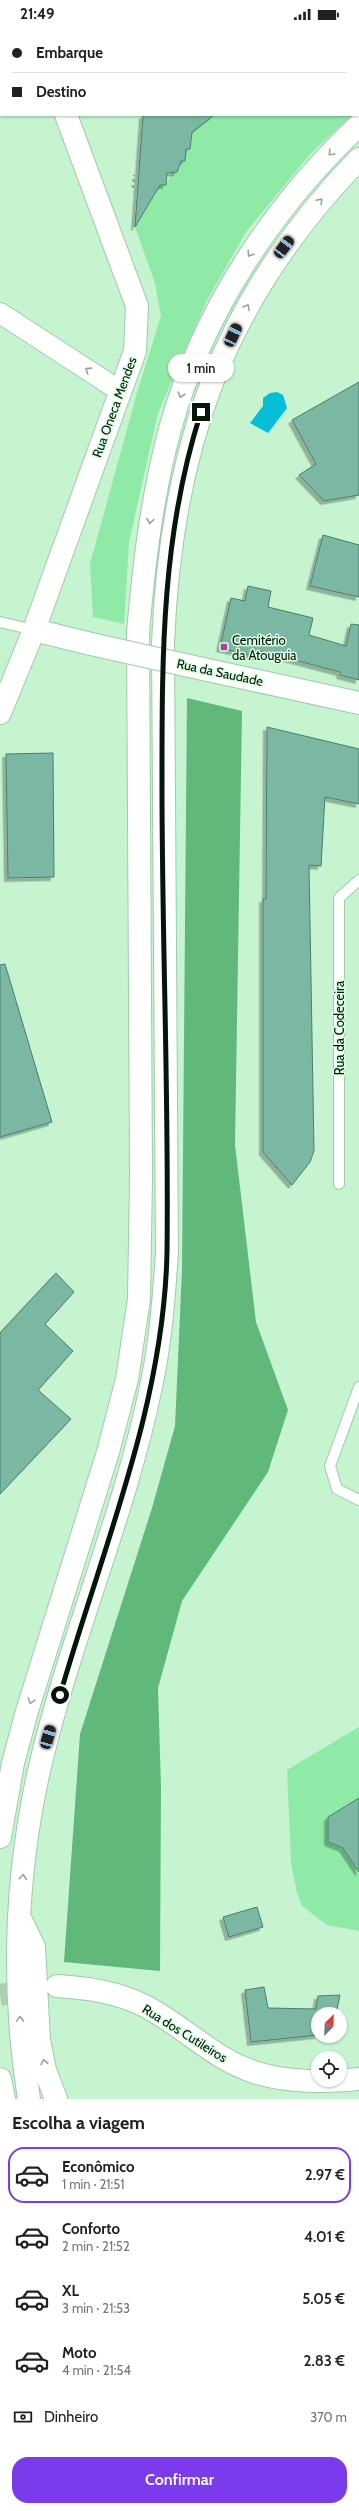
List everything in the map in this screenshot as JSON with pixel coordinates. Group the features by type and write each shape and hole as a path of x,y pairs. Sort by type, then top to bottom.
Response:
{"main road":[{"name":"Rua Oneca Mendes","path":"0,713 34,630 135,351 137,306 66,116"},
{"path":"0,1837 13,1763 119,1416 135,1339 140,1265 141,1192 138,632 146,546 161,464 170,428 196,357 209,327 246,259 291,197 359,125"},
{"path":"29,2099 20,2024 20,1916 24,1863 38,1775 70,1659 142,1425 159,1340 167,1252 163,643 170,560 183,476 206,399 239,320 264,277 284,247 310,213 359,159"},
{"name":"Rua da Saudade","path":"34,630 359,703"},
{"path":"20,1916 34,1947 40,2040 46,2070 56,2099"},
{"name":"Rua dos Cutileiros","path":"57,1986 116,1994 146,2007 218,2056 256,2073 304,2082 359,2079"},
{"path":"0,2079 4,2099"}],"street":[{"path":"0,313 120,391"}],"lane":[{"path":"0,622 34,630"},
{"name":"Rua da Codeceira","path":"339,1184 339,898 359,880"},
{"path":"359,1388 330,1466 337,1489 359,1500"}],"path":[{"path":"133,188 134,175"}],"green space":[{"path":"207,116 351,116 311,153 246,232 206,302 158,413 129,542 124,624 93,617 90,564 137,393 161,316 155,283 135,227 160,185 166,185 177,161 185,161 186,149 190,149 192,132 206,121"},
{"path":"187,698 242,711 235,1145 256,1322 288,1410 268,1472 182,1601 158,1688 161,1787 160,1971 64,1962 80,1734 152,1508 175,1426 182,1270"},
{"path":"359,1727 359,1798 328,1818 328,1842 337,1845 341,1843 355,1867 359,1867 359,1931 327,1925 302,1906 297,1893 291,1862 287,1770"}],"water":[{"path":"277,392 283,395 287,408 268,433 250,423 263,406 263,398 270,393"}],"building":[{"path":"143,116 213,116 192,132 190,149 186,149 185,161 181,161 177,172 167,173 166,185 160,185 135,227"},
{"path":"359,382 359,495 324,501 299,475 316,464 292,420"},
{"path":"323,535 359,545 359,597 310,586"},
{"path":"248,586 271,591 268,607 313,618 309,635 346,646 351,624 359,625 359,680 340,675 340,672 260,651 259,657 220,648 231,598 245,601"},
{"path":"267,727 359,749 359,804 325,797 321,866 309,865 314,1151 310,1162 292,1185 263,1152 263,899 266,899"},
{"path":"53,753 54,877 8,878 6,754"},
{"path":"5,964 52,1122 0,1137 0,965"},
{"path":"56,1273 74,1292 45,1324 73,1351 38,1390 71,1419 0,1494 0,1333"},
{"path":"359,1798 359,1872 343,1848 328,1842 328,1817"},
{"path":"257,1907 263,1927 229,1937 223,1917"},
{"path":"264,1987 268,2008 311,2009 311,2036 251,2042 245,1990"},
{"path":"340,1995 337,2007 316,2007 318,1996"}],"tunnel":[{"path":"0,1995 36,1989"}],"place":[{"name":"Cemitério da Atouguia","path":"224,647"}],"route":[{"path":"60,1695 81,1622 130,1468 153,1382 159,1347 167,1252 162,818 164,608 180,489 201,412"}]}
